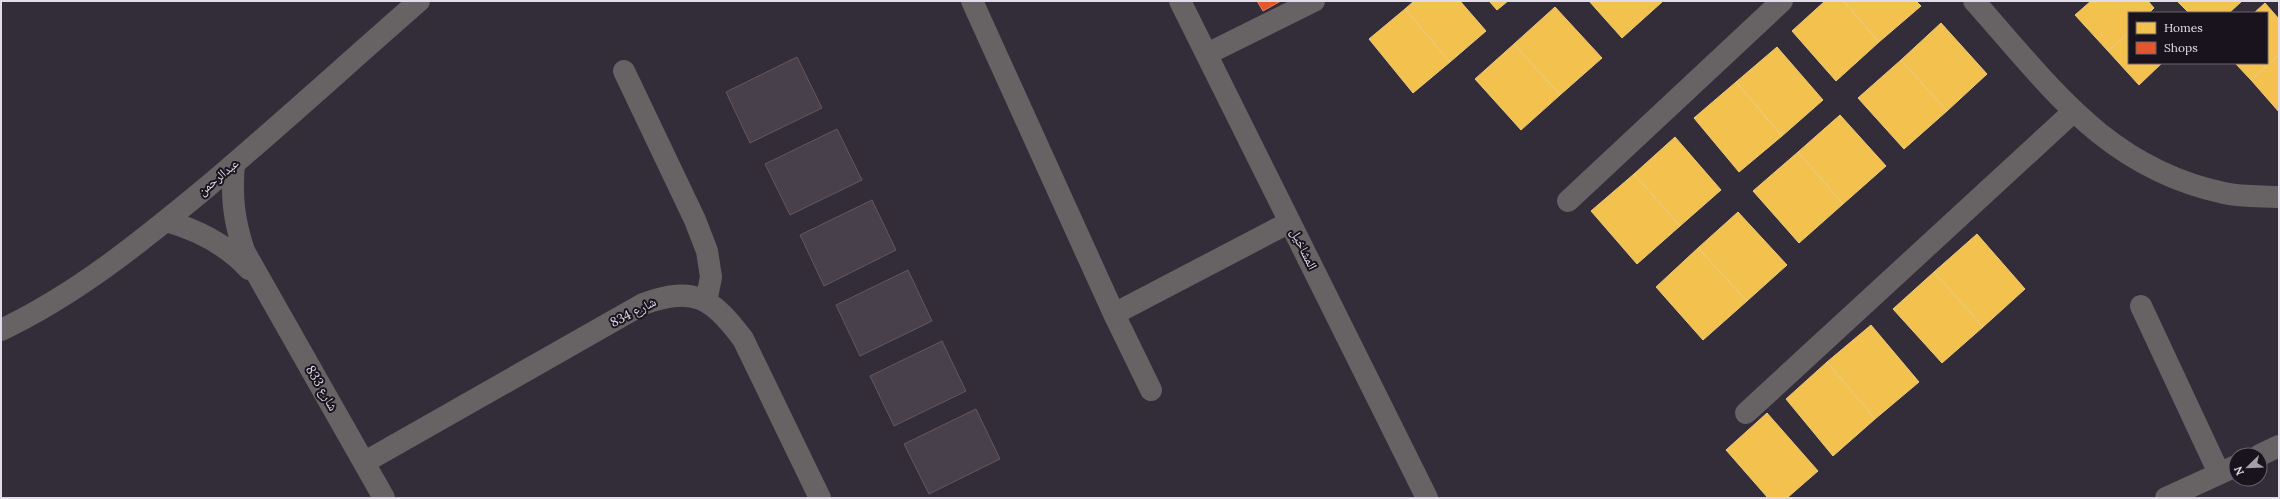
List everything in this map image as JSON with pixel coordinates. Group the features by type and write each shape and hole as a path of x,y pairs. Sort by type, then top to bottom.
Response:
{"street":[{"name":"عبدالرحمن","path":"1,330 34,314 80,285 166,221 234,164 419,1"},
{"path":"972,1 1114,314 1151,390"},
{"path":"1206,54 1314,1"},
{"path":"1568,201 1782,1"},
{"path":"1974,1 2073,112 2109,142 2146,166 2180,180 2225,194 2279,197"},
{"name":"المشاخيل","path":"1187,4 1206,54 1427,498"},
{"path":"624,71 695,220 708,251 711,277 706,302"},
{"path":"1746,413 2073,112"},
{"name":"شارع 833","path":"234,164 232,193 235,223 244,252 384,498"},
{"name":"شارع 833","path":"166,221 189,227 215,240 238,257 258,278"},
{"path":"1114,314 1290,222"},
{"name":"شارع 834","path":"364,462 643,304 663,297 683,294 706,302 726,316 743,339 820,498"},
{"path":"2141,306 2228,470 2166,498"},
{"path":"2268,451 2279,446"}],"building: Homes":[{"path":"1414,1 1460,1 1486,31 1450,62 1405,9"},
{"path":"1489,1 1508,1 1497,10"},
{"path":"1589,1 1662,1 1662,2 1622,38"},
{"path":"1825,1 1843,1 1879,42 1836,81 1792,31"},
{"path":"1843,1 1916,1 1921,6 1879,42"},
{"path":"2091,1 2148,1 2154,8 2150,12 2128,12 2128,33 2108,51 2075,15"},
{"path":"2177,1 2242,1 2230,12 2188,12"},
{"path":"2265,3 2279,19 2279,55 2251,80 2236,64 2268,64 2268,12 2255,12"},
{"path":"1555,7 1602,58 1560,95 1514,44"},
{"path":"1405,9 1450,62 1413,93 1369,39"},
{"path":"1941,23 1987,74 1947,111 1901,60"},
{"path":"2128,33 2128,64 2161,64 2139,85 2108,51"},
{"path":"1514,44 1560,95 1521,130 1475,79"},
{"path":"1777,47 1823,100 1782,136 1736,82"},
{"path":"2279,55 2279,112 2251,80"},
{"path":"1901,60 1947,111 1904,149 1858,98"},
{"path":"1736,82 1782,136 1739,172 1694,118"},
{"path":"1840,115 1886,166 1843,204 1798,152"},
{"path":"1675,137 1721,190 1680,226 1634,174"},
{"path":"1798,152 1843,204 1799,243 1753,191"},
{"path":"1634,174 1680,226 1637,264 1591,211"},
{"path":"1738,212 1787,265 1747,301 1698,248"},
{"path":"1977,234 2025,289 1983,327 1934,272"},
{"path":"1698,248 1747,301 1703,340 1656,287"},
{"path":"1934,272 1983,327 1942,363 1893,309"},
{"path":"1871,325 1919,382 1875,419 1827,362"},
{"path":"1827,362 1875,419 1833,456 1786,399"},
{"path":"1767,413 1818,471 1787,498 1768,498 1726,450"}],"building: Shops":[{"path":"1257,1 1281,1 1263,11"}],"building: Other":[{"path":"797,57 822,108 750,143 726,92"},
{"path":"837,129 862,180 790,215 765,164"},
{"path":"872,200 896,250 824,286 800,235"},
{"path":"908,270 932,321 860,356 836,305"},
{"path":"942,341 966,391 894,426 870,376"},
{"path":"976,409 1000,459 929,494 904,444"}]}
